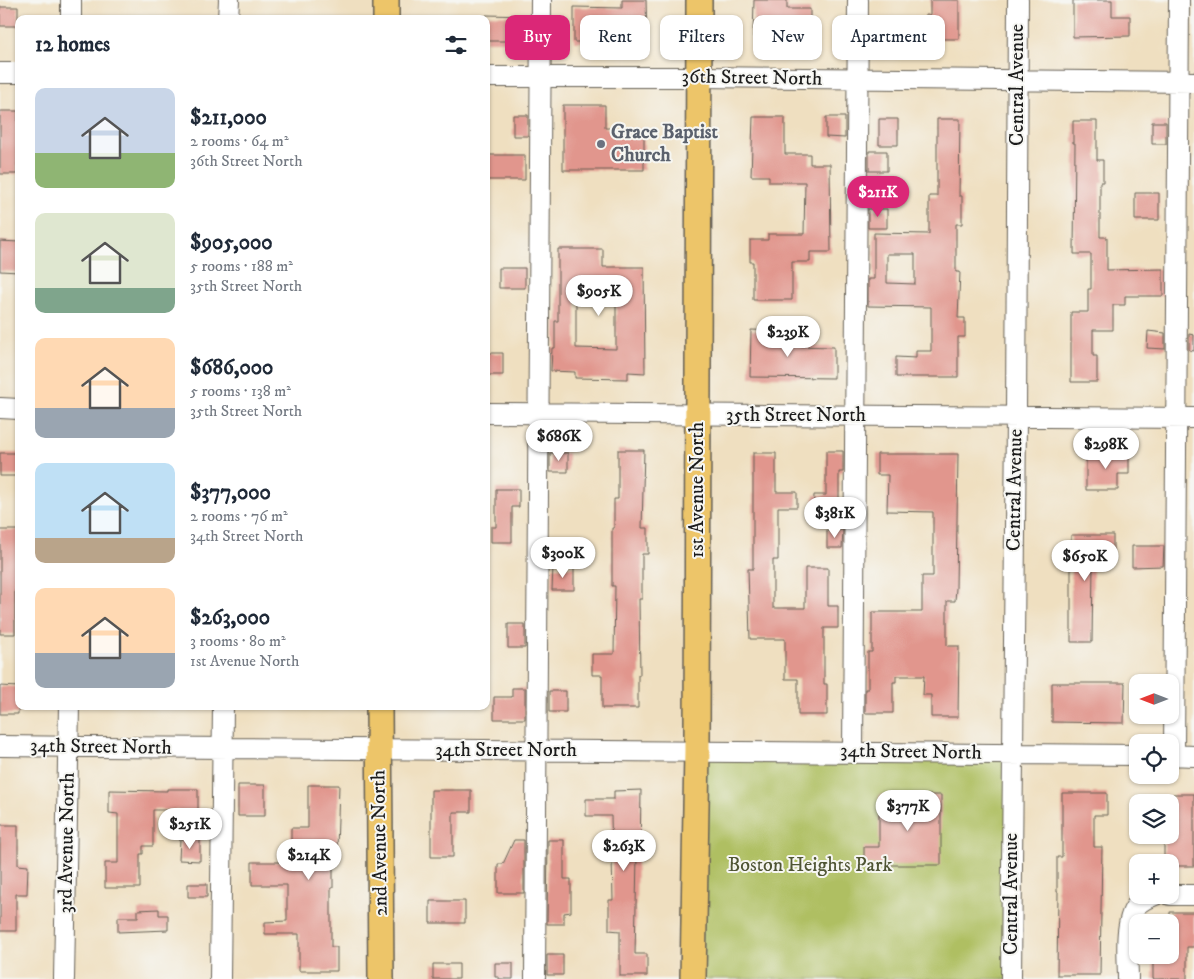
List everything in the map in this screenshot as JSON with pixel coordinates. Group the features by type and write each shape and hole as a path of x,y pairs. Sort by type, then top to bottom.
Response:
{"main road":[{"path":"386,0 386,15"},
{"name":"1st Avenue North","path":"693,979 697,750 699,0"},
{"name":"2nd Avenue North","path":"379,710 382,979"}],"street":[{"path":"70,15 71,0"},
{"path":"228,0 228,15"},
{"path":"535,979 541,0"},
{"path":"853,752 858,0"},
{"name":"Central Avenue","path":"1011,979 1018,0"},
{"path":"1173,734 1185,418 1186,82 1179,0"},
{"path":"0,73 15,73"},
{"name":"36th Street North","path":"490,76 1186,82"},
{"path":"0,408 15,409"},
{"name":"35th Street North","path":"490,412 1185,418"},
{"name":"3rd Avenue North","path":"64,979 69,710"},
{"path":"220,979 223,710"},
{"name":"34th Street North","path":"0,746 1129,755"},
{"path":"1179,756 1194,756"},
{"path":"1179,895 1194,895"},
{"path":"1128,979 1128,923 1137,904"}],"green space":[{"name":"Boston Heights Park","path":"697,750 1012,753 1011,979 693,979"}],"building":[{"path":"622,0 646,0 646,15 580,15 580,42 574,42 574,7 622,8"},
{"path":"754,0 787,0 787,9 810,9 810,15 754,15"},
{"path":"930,0 959,0 959,39 945,39 945,15 930,15"},
{"path":"1073,0 1112,0 1112,16 1130,16 1130,36 1073,37"},
{"path":"0,7 18,7 18,15 15,15 15,26 0,26"},
{"path":"490,15 505,15 505,41 490,41"},
{"path":"563,105 605,105 605,128 644,129 644,170 563,170"},
{"path":"0,111 15,111 15,174 0,174"},
{"path":"513,115 528,115 528,136 513,136"},
{"path":"753,117 785,117 785,154 810,154 810,164 830,164 831,252 810,252 810,262 792,262 792,300 753,300 753,262 750,262 750,240 768,240 768,234 804,234 805,182 769,182 769,176 751,176"},
{"path":"826,117 845,117 845,138 826,137"},
{"path":"879,119 898,119 898,145 879,145"},
{"path":"937,119 960,119 959,196 962,196 962,224 956,224 956,272 960,272 958,318 965,318 965,337 958,337 958,377 896,377 896,357 916,358 916,351 931,351 931,307 868,306 868,279 874,279 874,233 929,234 929,196 937,196","holes":["887,254 915,254 915,284 887,283"]},
{"path":"1073,121 1097,121 1097,160 1103,160 1103,182 1100,182 1100,237 1107,237 1107,270 1163,269 1163,296 1125,296 1125,305 1113,305 1113,330 1093,330 1093,356 1097,356 1097,382 1071,382 1071,312 1088,312 1088,289 1091,289 1091,254 1074,254 1075,143 1073,143"},
{"path":"1152,122 1166,122 1166,144 1152,144"},
{"path":"869,151 887,151 887,171 869,171"},
{"path":"490,155 525,155 525,180 490,180"},
{"path":"1135,193 1159,193 1159,220 1135,220"},
{"path":"868,209 887,209 887,228 868,228"},
{"path":"0,241 15,242 15,272 0,271"},
{"path":"558,249 603,249 603,267 644,267 645,373 628,372 628,379 575,378 575,372 551,371 552,348 555,348 555,321 558,321","holes":["576,302 616,302 616,349 576,348"]},
{"path":"499,268 525,268 525,288 499,288"},
{"path":"751,330 778,331 778,336 793,336 793,346 834,347 834,378 750,377"},
{"path":"1148,331 1165,333 1165,349 1147,348"},
{"path":"1189,334 1194,335 1194,351 1189,350"},
{"path":"490,353 503,353 503,375 490,375"},
{"path":"618,450 644,450 642,528 648,528 648,554 642,554 642,599 639,599 640,675 638,675 638,708 602,708 602,675 592,675 592,654 614,654 615,586 612,586 612,528 614,528 614,499 618,499"},
{"path":"826,451 843,451 843,472 839,472 839,519 813,519 814,495 826,495"},
{"path":"0,453 15,453 15,476 0,476"},
{"path":"550,453 568,453 568,472 550,472"},
{"path":"753,453 776,453 776,492 797,492 797,507 778,507 778,560 773,560 773,608 805,608 805,568 828,568 828,606 838,606 838,628 824,628 824,684 827,684 827,715 798,715 798,679 785,679 785,639 750,639 748,569 753,569"},
{"path":"1086,453 1129,453 1129,474 1118,474 1118,490 1086,490"},
{"path":"877,454 958,454 956,588 955,601 947,601 947,646 959,646 958,717 931,717 931,695 923,695 924,676 896,676 896,682 893,682 893,713 865,713 865,689 868,689 868,652 872,652 872,612 922,612 922,576 933,576 933,512 887,511 888,475 877,475"},
{"path":"496,489 519,489 519,507 512,507 512,542 491,542 491,527 496,527"},
{"path":"0,530 15,530 15,634 0,634"},
{"path":"827,530 843,530 842,548 827,548"},
{"path":"1071,535 1113,535 1113,554 1095,554 1095,563 1093,563 1092,642 1071,642"},
{"path":"1132,546 1164,546 1163,566 1132,567"},
{"path":"553,567 574,567 574,590 552,590"},
{"path":"508,624 525,624 525,648 508,648"},
{"path":"1052,683 1125,683 1124,723 1052,722"},
{"path":"0,686 15,687 15,710 18,710 18,714 0,714"},
{"path":"512,688 525,688 525,719 494,719 494,697 512,697"},
{"path":"549,691 566,691 566,712 549,712"},
{"path":"238,785 265,785 265,816 238,816"},
{"path":"308,785 339,785 337,851 333,851 333,888 331,888 331,947 337,947 337,971 299,971 299,934 265,934 265,922 287,921 287,885 252,885 252,862 291,862 291,828 308,828"},
{"path":"167,789 198,789 198,810 153,810 153,846 143,846 143,854 140,854 140,888 105,888 105,863 118,863 118,814 109,813 109,790 167,791"},
{"path":"431,790 471,790 471,812 453,812 453,857 431,857"},
{"path":"641,790 640,856 637,856 635,954 647,954 647,976 620,976 620,931 609,930 609,900 613,900 611,816 586,816 586,799 614,799 614,791"},
{"path":"1062,793 1107,793 1107,815 1094,815 1094,847 1102,847 1100,975 1057,975 1057,857 1062,857"},
{"path":"1179,794 1194,794 1194,866 1179,866 1179,854 1164,854 1164,844 1179,844"},
{"path":"879,795 941,795 941,865 864,865 864,847 879,847"},
{"path":"0,825 18,825 18,865 28,866 27,894 16,894 16,931 0,931"},
{"path":"180,839 200,839 200,861 179,860"},
{"path":"514,840 524,840 524,893 498,893 498,864 503,864"},
{"path":"548,840 564,840 564,879 571,879 571,912 564,913 564,924 547,924"},
{"path":"188,884 207,884 207,897 188,897"},
{"path":"430,901 465,901 465,923 430,923"},
{"path":"159,909 159,915 168,915 168,930 118,932 118,917 138,917 138,910"},
{"path":"1170,912 1194,912 1194,947 1187,947 1187,979 1153,979 1153,964 1179,964 1179,914 1170,914"},
{"path":"547,955 563,955 563,975 547,975"},
{"path":"495,963 513,963 513,979 499,979 499,977 495,977"},
{"path":"433,964 459,964 459,979 433,979"}],"place":[{"name":"Grace Baptist Church","path":"601,144"}]}
